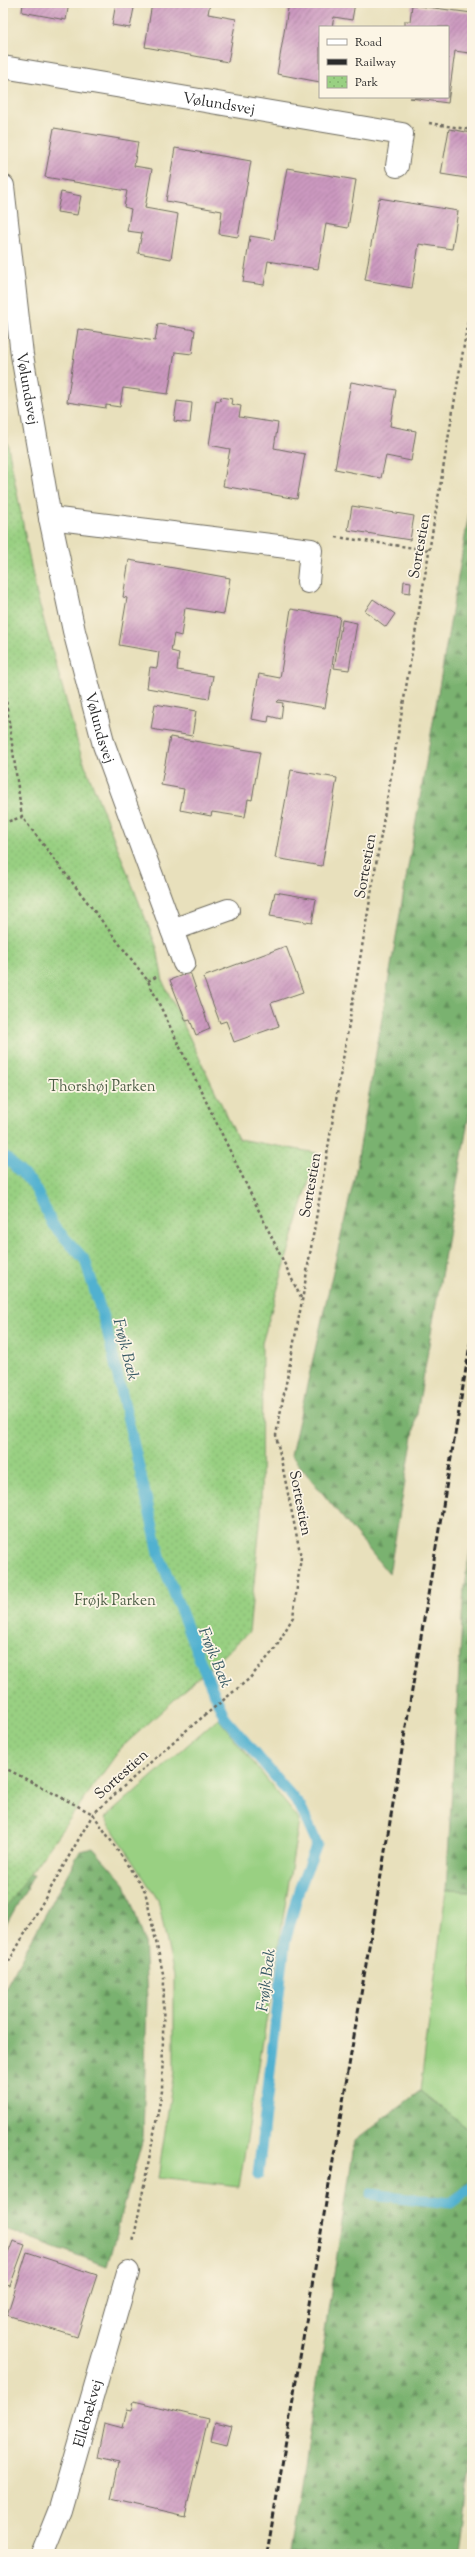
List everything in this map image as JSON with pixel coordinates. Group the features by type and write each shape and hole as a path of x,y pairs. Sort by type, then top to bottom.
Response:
{"street":[{"name":"Vølundsvej","path":"3,67 402,134"},
{"path":"397,166 402,134"},
{"name":"Vølundsvej","path":"3,186 22,355 50,518 74,631 104,745 184,963"},
{"path":"50,518 312,550 308,582"},
{"path":"172,930 228,910"},
{"name":"Ellebækvej","path":"42,2554 60,2509 128,2272"}],"path":[{"path":"402,134 428,123 472,130"},
{"name":"Sortestien","path":"3,1972 93,1814 182,1734 248,1679 275,1649 293,1617 301,1557 276,1435 302,1301 472,298"},
{"path":"312,550 335,537 429,550"},
{"path":"3,678 22,817 148,981 302,1301"},
{"path":"3,823 22,817"},
{"path":"3,1767 93,1814 145,1891 164,1978 162,2091 128,2272"}],"green space":[{"path":"3,420 36,592 81,755 157,948 163,982 238,1139 317,1153 262,1343 261,1514 249,1632 121,1748 3,1911"},
{"path":"472,496 472,1098 389,1574 291,1455 355,1175"},
{"path":"472,1540 472,1891 446,1890 464,1586"},
{"path":"218,1718 299,1820 239,2187 158,2178 174,2071 174,1976 158,1900 105,1818"},
{"path":"93,1848 125,1884 144,1939 147,1999 143,2138 107,2266 3,2228 3,1992 80,1851"},
{"path":"3,1872 34,1875 3,1930"},
{"path":"446,1890 472,1891 472,2132 420,2091"},
{"path":"420,2091 472,2132 472,2455 460,2554 290,2554 355,2140"}],"building":[{"path":"23,3 69,3 66,20 22,12"},
{"path":"116,3 135,3 130,28 112,25"},
{"path":"152,3 210,3 208,14 236,19 228,62 145,47"},
{"path":"289,3 355,3 352,20 334,17 332,26 319,26 319,82 277,74"},
{"path":"412,5 472,13 469,53 455,51 449,96 449,26 405,26 405,21 410,21"},
{"path":"410,98 449,98 448,103"},
{"path":"54,128 138,142 134,166 152,169 145,208 178,214 171,259 138,253 142,233 127,231 131,209 124,207 127,191 45,177"},
{"path":"449,129 472,133 472,179 441,174"},
{"path":"175,148 251,161 238,237 219,234 222,211 166,201"},
{"path":"287,168 356,180 348,228 326,224 318,269 268,261 264,285 243,282 250,236 274,240"},
{"path":"61,192 81,196 77,215 57,212"},
{"path":"379,198 458,211 452,249 419,244 412,288 365,280"},
{"path":"158,324 195,330 192,354 175,352 168,394 123,388 120,407 106,405 106,408 67,402 78,329 155,341"},
{"path":"351,382 396,390 390,426 416,431 411,461 386,456 381,478 335,469"},
{"path":"221,397 232,399 231,404 241,406 239,417 278,423 274,448 305,454 297,499 223,486 230,449 209,445 216,400 220,401"},
{"path":"177,401 192,403 190,423 174,421"},
{"path":"352,506 414,516 410,540 348,530"},
{"path":"129,560 230,578 224,614 185,608 181,636 174,634 171,651 179,653 177,670 213,676 209,699 147,688 150,667 157,668 159,652 119,645 127,598 123,597"},
{"path":"404,581 411,582 410,593 403,592"},
{"path":"373,599 395,614 386,627 365,611"},
{"path":"291,609 340,617 325,708 279,700 277,702 283,703 281,719 269,716 268,722 251,719 259,674 280,678"},
{"path":"342,620 357,623 349,670 334,668"},
{"path":"155,704 196,711 192,736 151,729"},
{"path":"170,737 260,752 252,800 248,799 245,817 212,812 211,816 180,810 184,789 161,785"},
{"path":"291,770 337,778 322,866 275,858"},
{"path":"275,892 316,899 312,923 270,916"},
{"path":"286,946 303,992 271,1003 279,1026 234,1042 226,1021 220,1023 203,977"},
{"path":"190,972 210,1029 196,1035 190,1020 186,1021 170,980"},
{"path":"13,2241 25,2245 10,2286 3,2284 3,2267"},
{"path":"27,2252 97,2275 77,2337 7,2315"},
{"path":"134,2401 208,2419 185,2516 111,2499 119,2463 97,2458 104,2423 123,2428 127,2409 132,2410"},
{"path":"215,2422 232,2426 227,2445 211,2441"}],"waterway":[{"name":"Frøjk Bæk","path":"3,1155 33,1184 53,1225 85,1260 107,1330 160,1557 201,1663 225,1718 300,1806 317,1844 299,1890 285,1942 258,2175"},
{"name":"Frøjk Bæk","path":"371,2194 451,2203 472,2187"}],"railway":[{"path":"267,2554 472,1333"}],"park label":[{"name":"Thorshøj Parken","path":"102,1086"},
{"name":"Frøjk Parken","path":"115,1600"}]}
